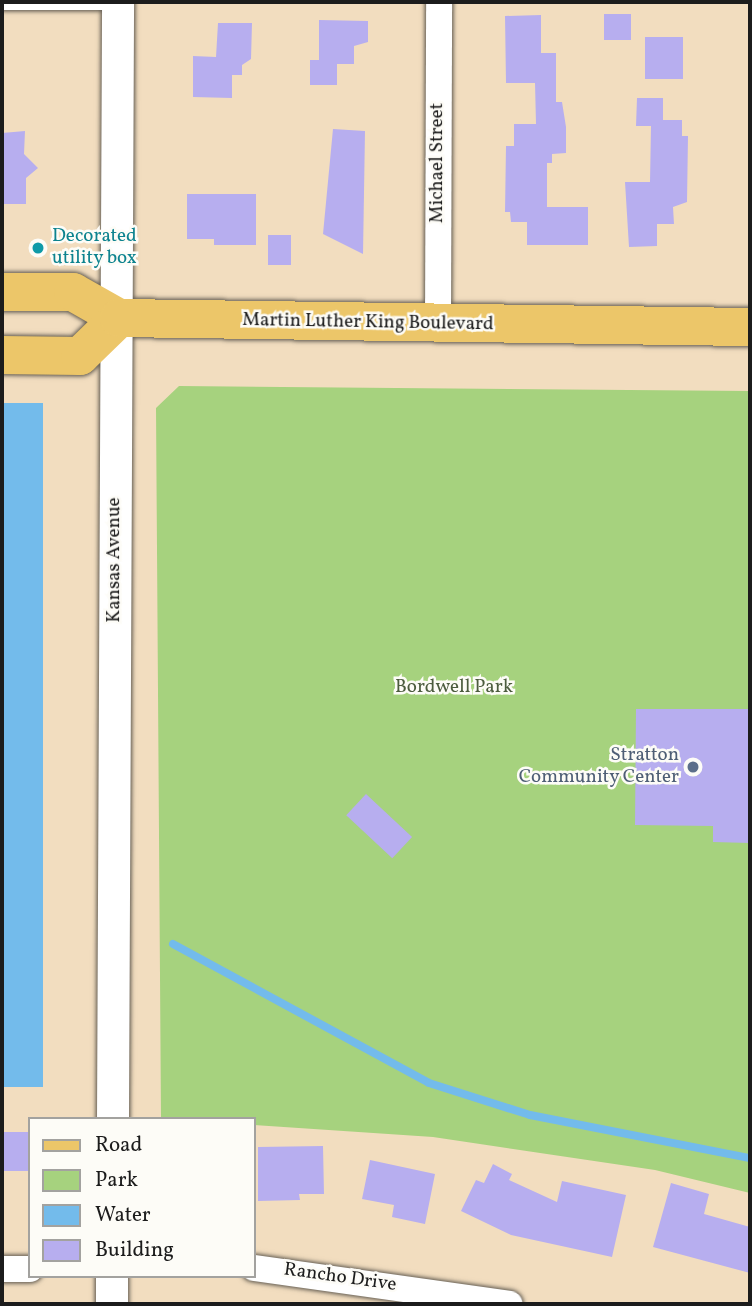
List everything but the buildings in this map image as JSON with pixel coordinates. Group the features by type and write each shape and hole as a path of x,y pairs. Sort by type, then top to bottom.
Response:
{"main road":[{"path":"2,292 73,292 119,318 80,356 2,355"},
{"name":"Martin Luther King Boulevard","path":"119,318 438,325 750,327"}],"street":[{"name":"Michael Street","path":"438,325 439,2"},
{"name":"Kansas Avenue","path":"113,1117 119,318 118,3"},
{"path":"2,1269 28,1269"},
{"name":"Rancho Drive","path":"256,1269 509,1304"},
{"path":"112,1278 112,1304"}],"lane":[{"path":"2,4 118,3"}],"green space":[{"name":"Bordwell Park","path":"179,386 750,391 750,1193 655,1170 433,1137 256,1125 256,1117 161,1117 156,408"}],"water":[{"path":"2,403 43,403 43,1087 2,1087"}],"waterway":[{"path":"173,944 429,1083 530,1115 750,1158"}],"place":[{"name":"Decorated utility box","path":"38,248"},
{"name":"Stratton Community Center","path":"693,767"}]}
